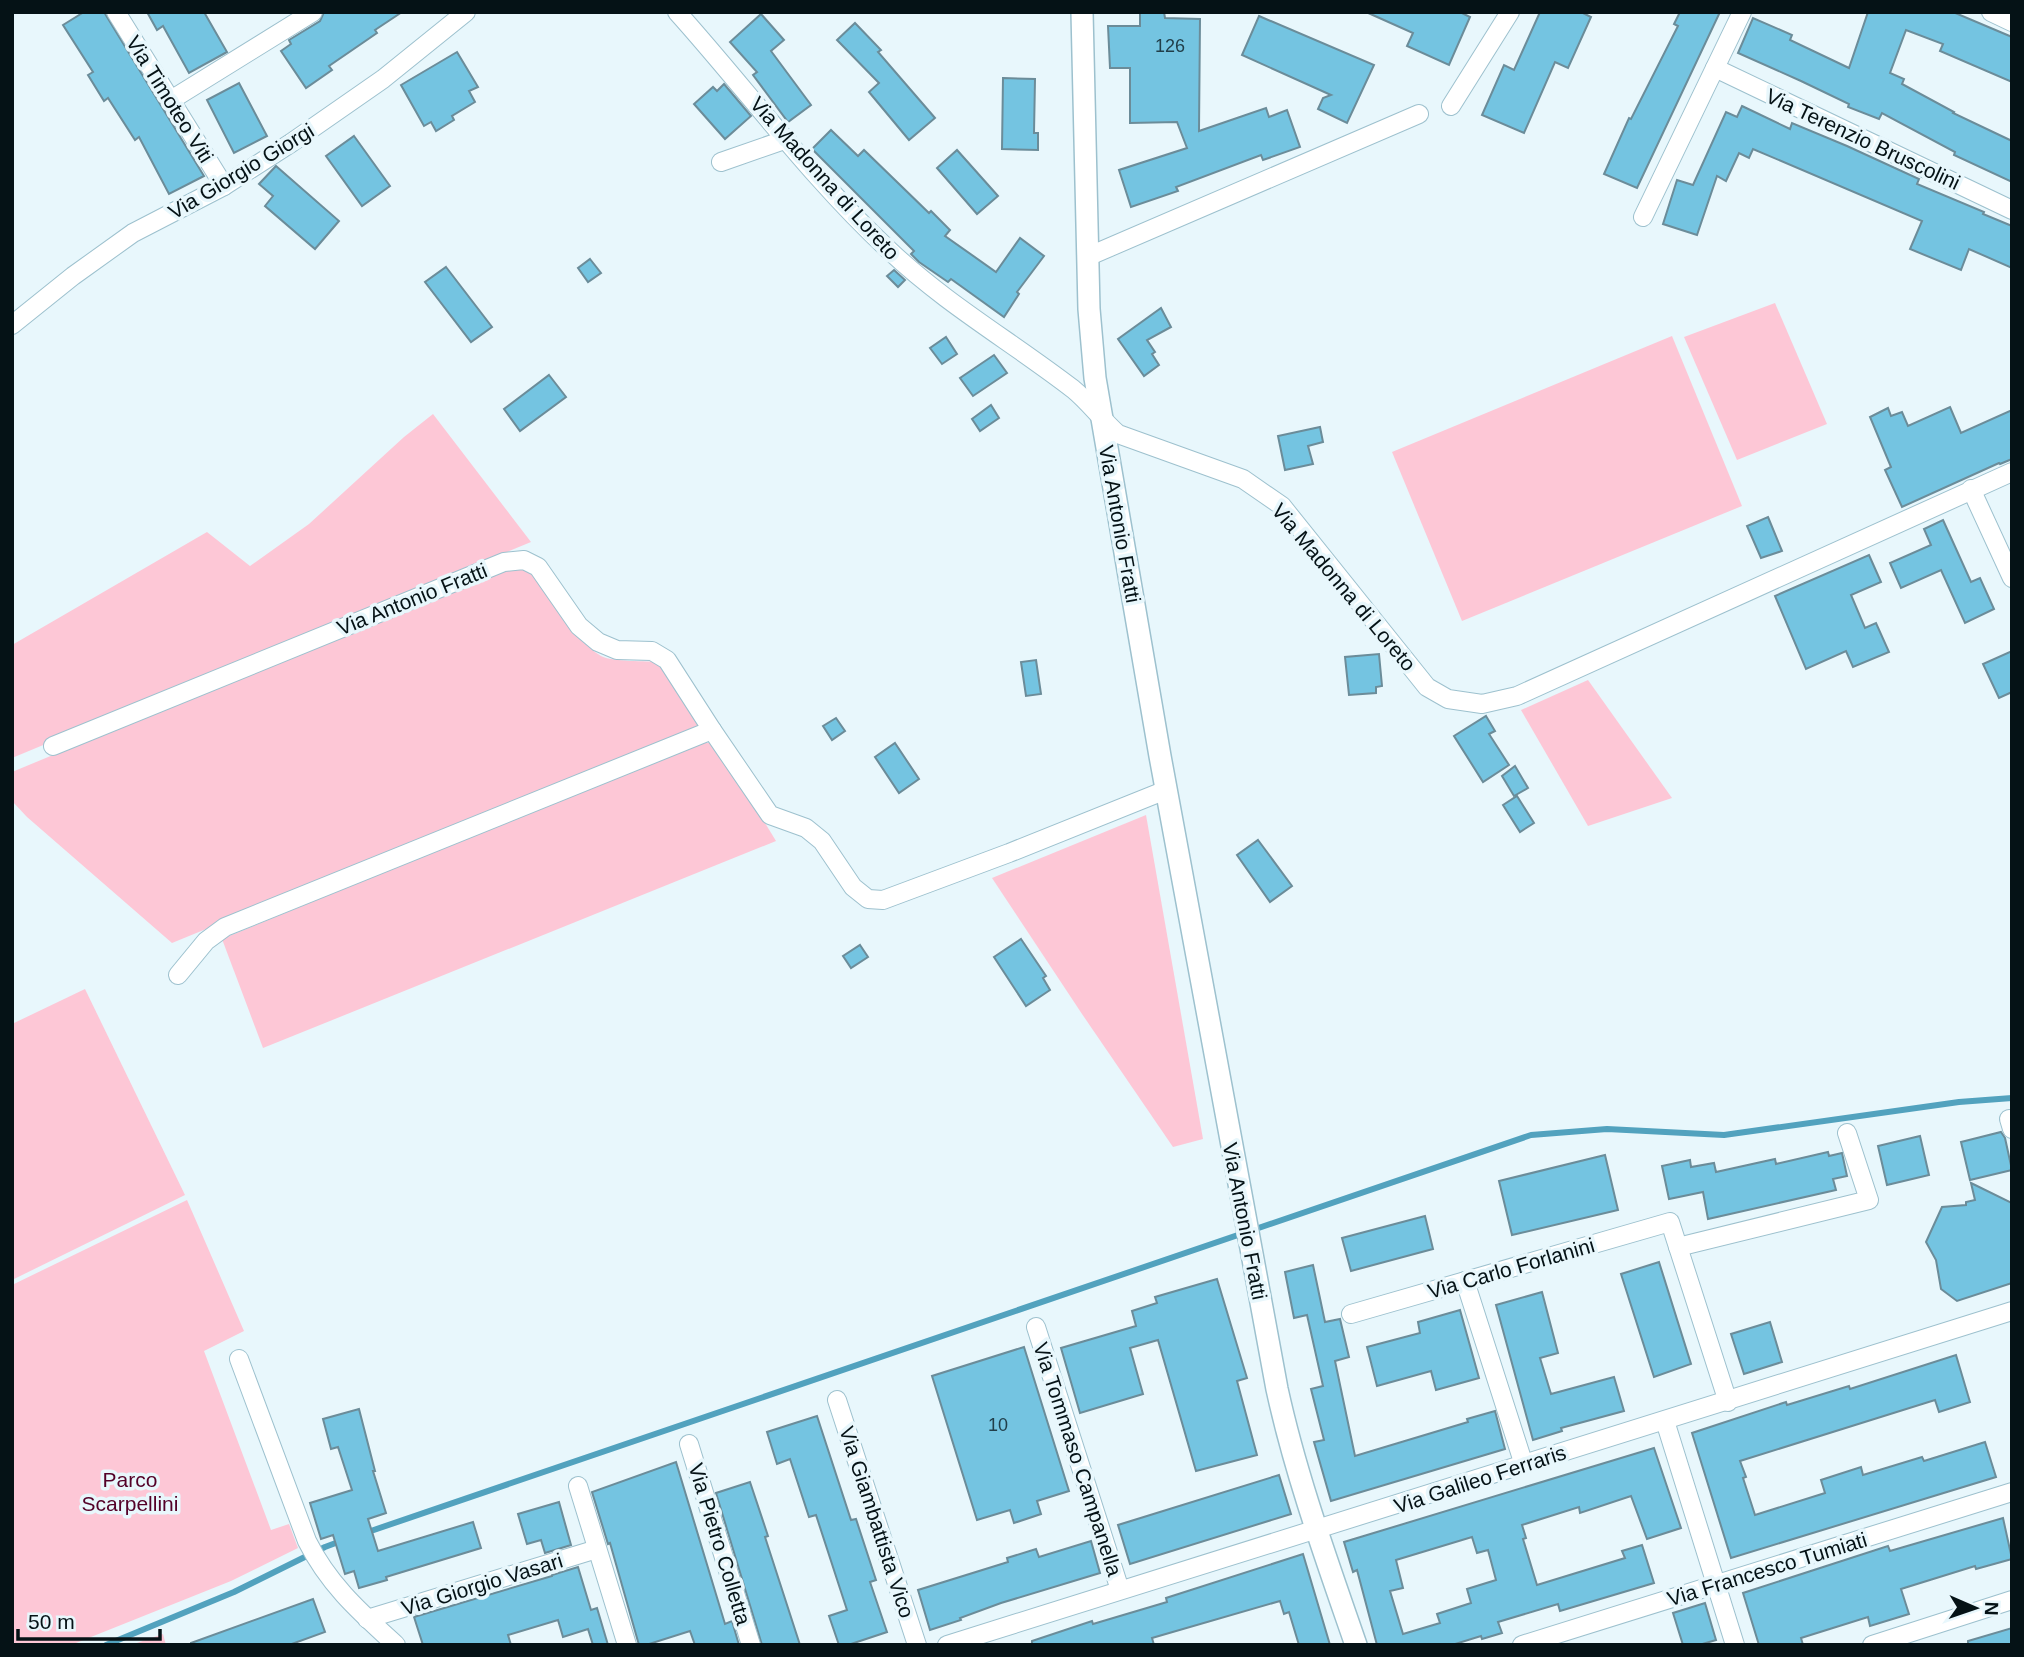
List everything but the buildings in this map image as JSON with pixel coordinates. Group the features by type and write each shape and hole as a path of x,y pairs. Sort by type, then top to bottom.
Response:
{"street":[{"name":"Via Timoteo Viti","path":"116,12 224,186"},
{"path":"171,100 313,12"},
{"name":"Via Giorgio Giorgi","path":"12,325 133,233 224,186 291,143 383,79 466,12"},
{"name":"Via Madonna di Loreto","path":"677,12 840,201 889,251 955,305 1075,391 1101,420 1118,434 1243,479 1282,506 1427,687 1448,699 1482,705 1517,696 2012,472"},
{"name":"Via Antonio Fratti","path":"1083,12 1087,257 1091,341 1101,420 1243,1212 1285,1425 1317,1531 1356,1645"},
{"path":"1643,217 1742,12"},
{"path":"1991,12 2012,22"},
{"path":"1451,106 1502,15"},
{"name":"Via Terenzio Bruscolini","path":"1715,68 2012,209"},
{"path":"1087,257 1419,114"},
{"path":"721,162 787,139"},
{"path":"1971,489 2012,578"},
{"name":"Via Antonio Fratti","path":"53,747 504,562 524,560 538,567 579,626 598,642 617,650 652,652 667,660 769,816 806,828 822,841 853,887 868,899 883,900 1166,790"},
{"path":"178,975 206,941 225,927 712,730"},
{"path":"1728,1402 1678,1247 1869,1200 1847,1133"},
{"name":"Via Carlo Forlanini","path":"1351,1314 1670,1222 1678,1247"},
{"path":"1465,1281 1524,1465"},
{"name":"Via Galileo Ferraris","path":"947,1645 2012,1311"},
{"name":"Via Tommaso Campanella","path":"1036,1327 1121,1590"},
{"path":"239,1359 307,1541 319,1565 338,1590 396,1645"},
{"name":"Via Giambattista Vico","path":"837,1400 917,1645"},
{"path":"1665,1421 1735,1645"},
{"name":"Via Pietro Colletta","path":"689,1444 751,1645"},
{"path":"578,1486 627,1645"},
{"name":"Via Francesco Tumiati","path":"1522,1645 2012,1492"},
{"name":"Via Giorgio Vasari","path":"367,1619 597,1549"},
{"path":"1872,1645 2012,1600"}],"green space":[{"path":"1775,303 1827,424 1737,460 1684,337"},
{"path":"1672,336 1742,506 1462,621 1392,452"},
{"path":"433,414 531,542 12,758 12,645 207,532 250,566 309,524"},
{"path":"522,566 542,587 578,636 601,656 661,662 704,725 172,943 12,801 12,772 502,569"},
{"path":"1588,680 1672,798 1588,826 1521,710"},
{"path":"698,743 712,743 722,752 776,841 263,1048 222,939"},
{"path":"1146,815 1203,1139 1173,1147 992,878"},
{"path":"85,989 185,1195 12,1280 12,1024"},
{"name":"Parco Scarpellini","path":"187,1200 244,1331 204,1351 271,1530 289,1524 298,1548 231,1581 71,1645 12,1645 12,1285"},
{"path":"163,1634 166,1645 131,1645"}],"waterway":[{"path":"365,1533 1531,1135 1607,1129 1724,1135 1959,1102 2012,1098"},
{"path":"106,1645 234,1592 341,1541"}]}
